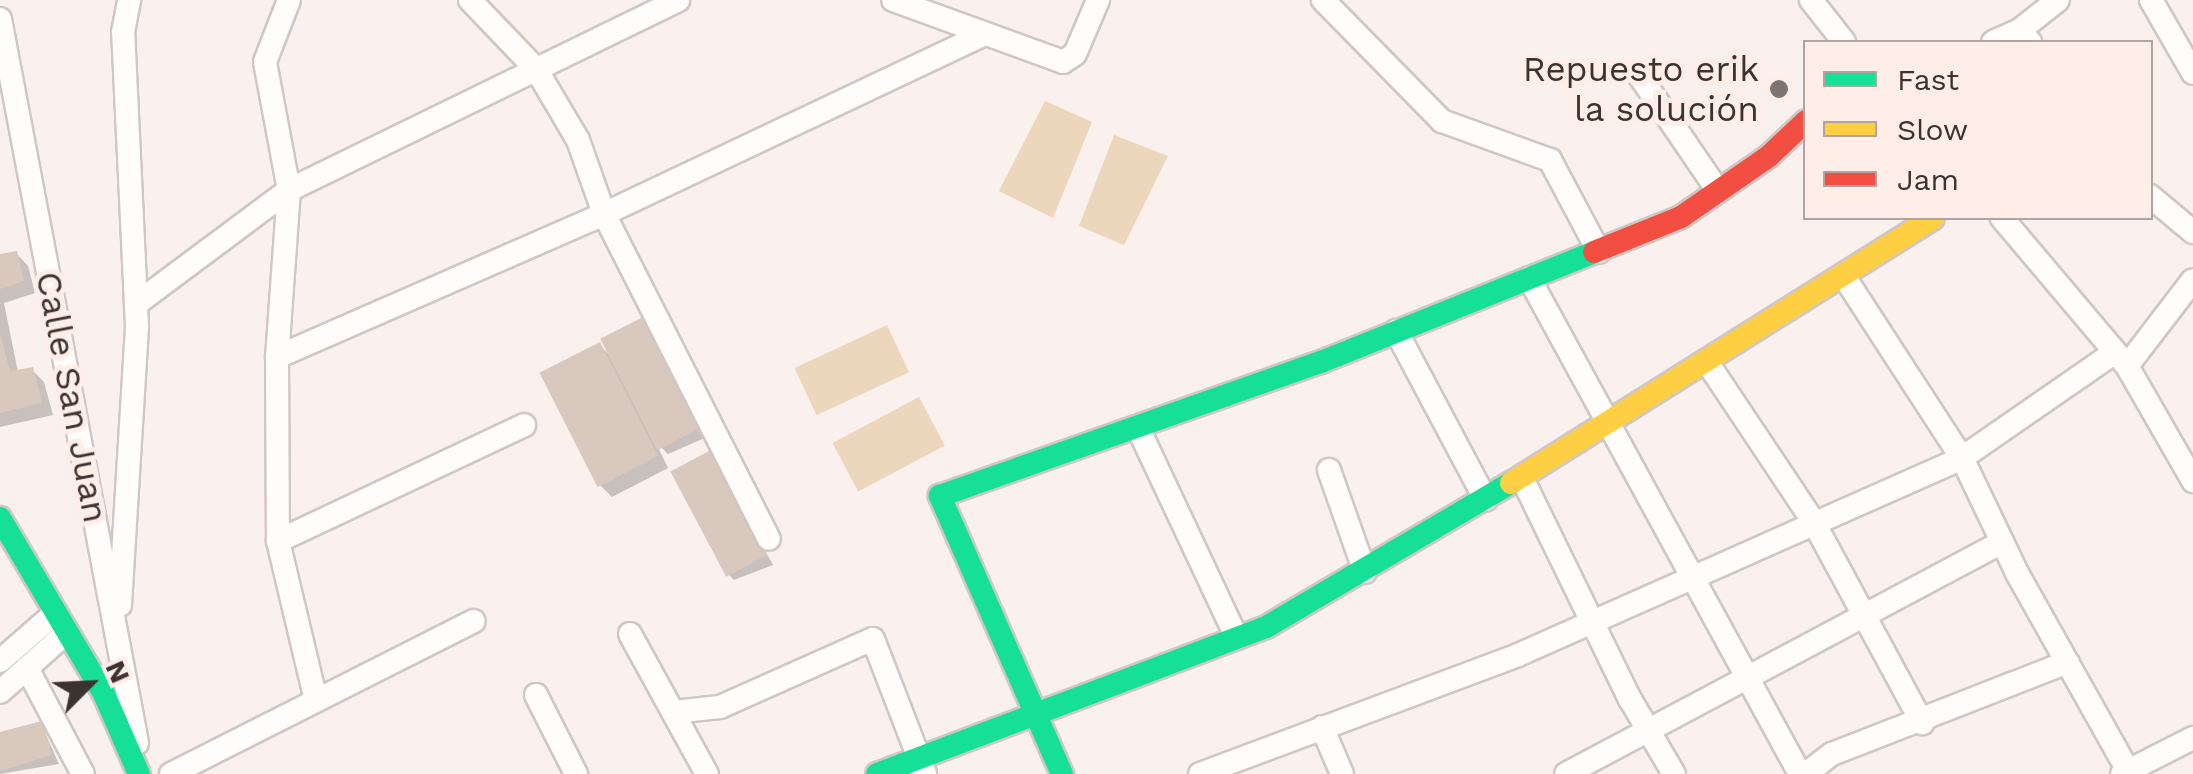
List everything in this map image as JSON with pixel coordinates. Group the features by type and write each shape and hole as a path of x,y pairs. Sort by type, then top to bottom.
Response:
{"street":[{"path":"118,637 136,304 123,32 129,0"},
{"path":"289,0 265,62 288,190 277,357 278,541 315,696"},
{"path":"470,0 536,70 578,140 604,214 769,539"},
{"path":"136,304 288,190 678,0"},
{"path":"893,0 1068,60 1098,0"},
{"path":"1323,0 1442,121 1550,160 1599,252"},
{"path":"1811,0 1842,40"},
{"path":"2025,36 2058,0"},
{"path":"2151,0 2183,36 2193,73"},
{"name":"Calle San Juan","path":"0,19 141,774"},
{"path":"277,357 604,214 984,34"},
{"path":"1639,75 1718,192"},
{"path":"1062,774 940,496 1139,430 1681,217 1803,123"},
{"path":"2153,199 2193,232"},
{"path":"877,774 923,766 1036,716 1237,638 1365,572 1610,424 1930,220"},
{"path":"2004,220 2121,359 2193,482"},
{"path":"1842,276 1962,458 2002,542 2125,772 2193,738"},
{"path":"1529,278 1803,774 1832,754 1922,724 2068,662"},
{"path":"1200,774 1593,624 1692,573 1962,458 2121,359 2193,280"},
{"path":"1396,331 1486,500"},
{"path":"1707,362 1813,522 1922,724"},
{"path":"278,541 524,425"},
{"path":"1139,430 1237,638"},
{"path":"1330,470 1365,572"},
{"path":"1522,478 1593,624 1674,774"},
{"path":"0,518 32,562 59,624 104,694 141,774"},
{"path":"1566,774 1862,612 2002,542"},
{"path":"171,774 315,696 474,622"},
{"path":"0,661 59,624"},
{"path":"0,692 27,668 59,624"},
{"path":"630,634 707,774"},
{"path":"672,712 720,706 873,638 923,766"},
{"path":"27,668 84,774"},
{"path":"536,695 576,774"},
{"path":"1322,727 1342,774"}],"shaded area":[{"path":"1045,101 1092,122 1053,218 999,191"},
{"path":"1114,135 1168,156 1124,245 1079,226"},
{"path":"887,325 909,372 817,415 795,368"},
{"path":"919,397 945,446 858,492 832,443"}],"building":[{"path":"17,251 24,281 0,289 0,254"},
{"path":"643,317 700,428 657,450 600,339"},
{"path":"0,333 10,371 33,367 42,403 0,413"},
{"path":"600,342 658,456 598,487 539,373"},
{"path":"711,450 767,555 726,577 670,472"},
{"path":"42,721 52,755 0,771 0,732"}],"traffic: fast":[{"path":"1062,774 940,496 1321,362 1594,252"},
{"path":"877,774 1268,626 1511,483"},
{"path":"0,518 104,694 139,774"}],"traffic: slow":[{"path":"1511,483 1930,220"}],"traffic: jam":[{"path":"1594,252 1681,217 1769,156 1803,124"}],"place":[{"name":"Repuesto erik la solución","path":"1779,89"}]}
